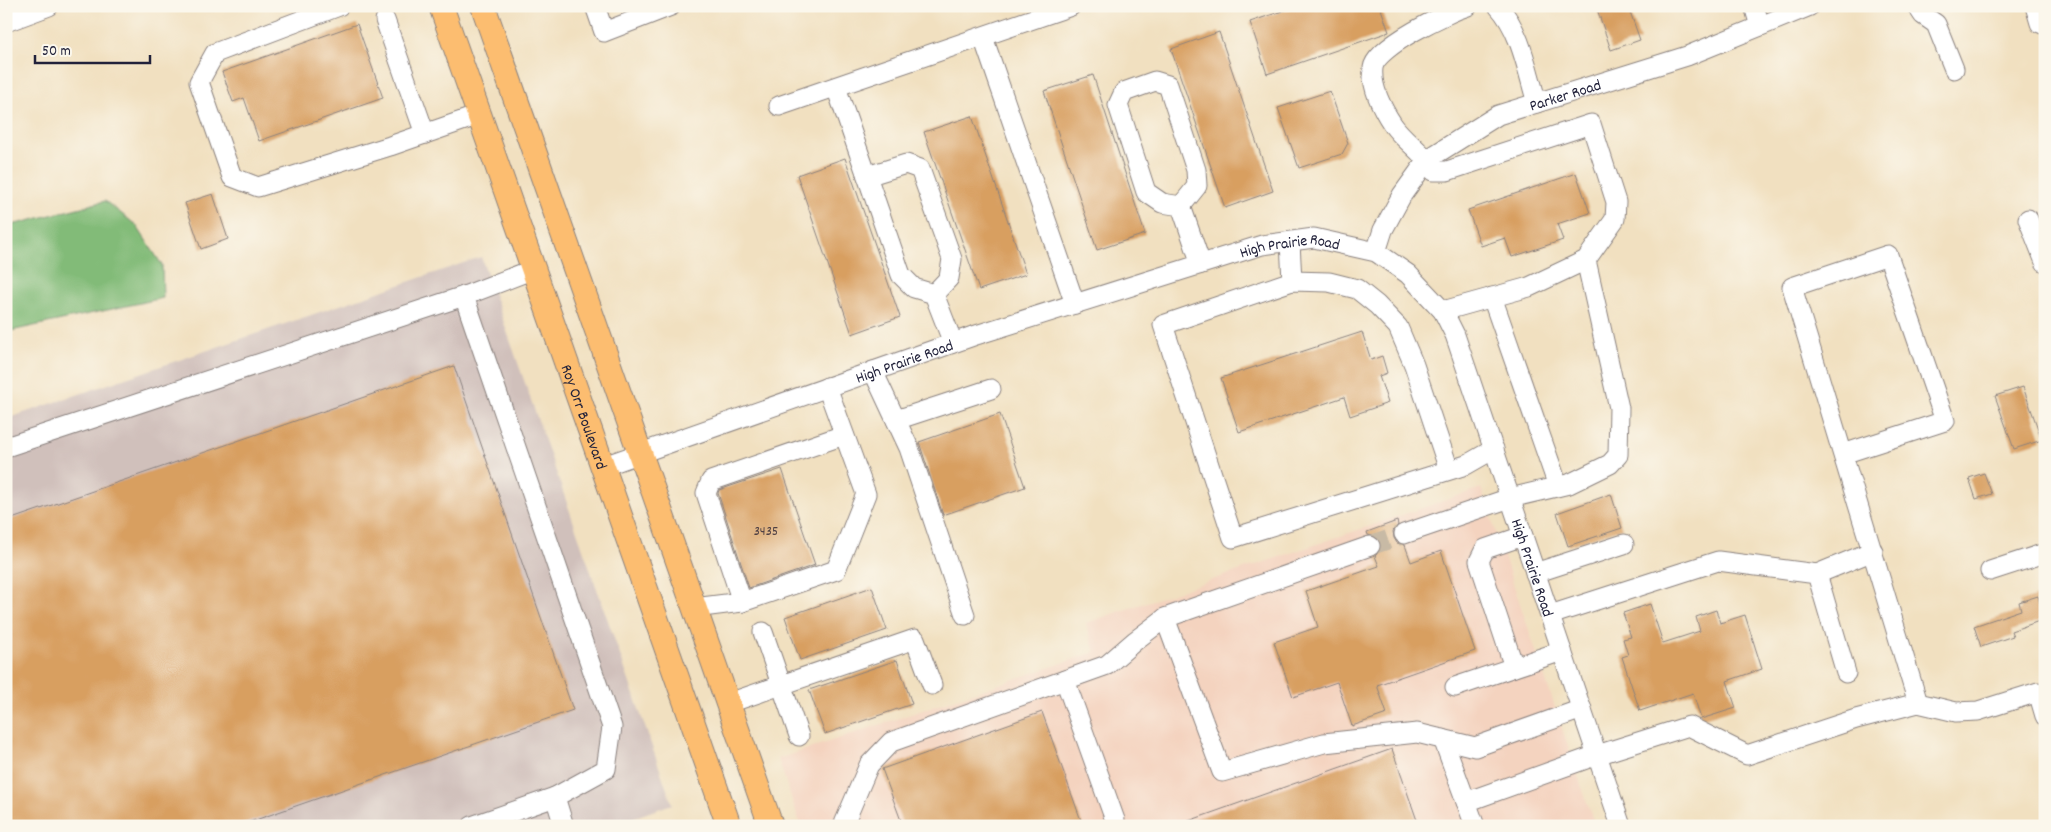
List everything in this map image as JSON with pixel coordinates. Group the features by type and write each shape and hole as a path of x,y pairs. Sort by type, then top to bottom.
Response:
{"main road":[{"path":"482,6 641,453 726,704 770,826"},
{"name":"Roy Orr Boulevard","path":"439,8 604,466 729,826"}],"street":[{"path":"6,22 49,6"},
{"path":"339,6 215,53 199,82 232,177 258,187 479,115"},
{"path":"595,6 604,32 671,6"},
{"path":"779,106 1071,6"},
{"path":"1443,311 1530,287 1586,260 1615,219 1616,202 1591,124 1447,171 1434,171 1428,159 1395,127 1382,105 1376,89 1374,63 1385,50 1401,40 1440,18 1468,6"},
{"path":"1498,6 1515,31 1537,103"},
{"path":"1754,6 1760,26"},
{"name":"Parker Road","path":"1376,252 1383,230 1397,204 1428,159 1498,115 1688,56 1810,6"},
{"path":"1917,6 1924,16 1936,24 1954,69"},
{"path":"2035,6 2040,23 2045,25"},
{"path":"385,20 425,134"},
{"path":"983,37 1075,304"},
{"path":"1155,81 1168,85 1196,170 1197,186 1181,206 1162,203 1146,192 1118,104 1124,92 1155,81"},
{"path":"836,87 902,275 914,288 934,294"},
{"path":"867,176 906,164 920,169 952,259 949,278 934,294"},
{"path":"1181,206 1201,264"},
{"path":"2028,219 2045,262"},
{"name":"High Prairie Road","path":"604,466 953,343 1262,245 1314,238 1376,252 1408,274 1443,311 1455,335 1621,826"},
{"path":"1290,242 1292,281"},
{"path":"1843,454 1945,421 1888,254 1792,287 1918,703"},
{"path":"1404,534 1510,498 1569,484 1610,464 1618,455 1619,408 1586,260"},
{"path":"6,447 464,296 534,269"},
{"path":"1449,470 1414,365 1398,327 1377,305 1357,289 1329,282 1292,281 1163,325 1234,538 1466,465 1494,449"},
{"path":"934,294 953,343"},
{"path":"464,296 612,728 606,769 555,797 472,826"},
{"path":"1492,297 1558,486"},
{"path":"873,371 909,448 965,615"},
{"path":"694,608 742,602 836,570 866,494 827,387"},
{"path":"896,420 991,389"},
{"path":"742,602 706,493 711,481 844,435"},
{"path":"1514,667 1479,561 1485,550 1523,536"},
{"path":"1536,572 1624,544"},
{"path":"843,826 869,765 891,742 1107,665 1165,618 1370,546"},
{"path":"1550,615 1718,561 1817,574 1873,551"},
{"path":"1990,571 2045,553"},
{"path":"1817,574 1846,673"},
{"path":"1165,618 1222,772 1324,743 1417,733 1475,747 1582,709"},
{"path":"763,632 799,736"},
{"path":"726,704 916,639 932,685"},
{"path":"1456,687 1562,651"},
{"path":"1065,680 1115,820"},
{"path":"1466,802 1598,755 1689,726 1747,754 1856,719 1918,703 1956,712 1978,711 2038,692 2045,716"},
{"path":"1443,739 1475,826"},
{"path":"555,797 564,826"}],"shaded area":[{"path":"481,257 672,804 610,826 6,826 6,419"},
{"path":"1481,488 1595,826 801,826 778,759 1095,652 1086,623"}],"green space":[{"path":"105,201 136,225 162,265 163,298 6,332 6,225"}],"building":[{"path":"1297,6 1380,6 1389,32 1267,74 1250,22"},
{"path":"1596,6 1628,6 1640,40 1611,50"},
{"path":"357,24 383,98 259,141 244,98 233,102 222,72"},
{"path":"1219,32 1273,191 1225,208 1171,49"},
{"path":"1093,75 1145,234 1097,250 1044,91"},
{"path":"1330,91 1348,143 1342,154 1299,168 1278,108"},
{"path":"972,116 1026,274 979,290 924,132"},
{"path":"845,158 900,317 852,334 797,175"},
{"path":"1576,173 1590,213 1557,224 1563,240 1512,257 1505,238 1481,246 1468,210"},
{"path":"213,194 228,239 201,249 185,203"},
{"path":"1362,332 1371,360 1382,356 1387,373 1379,376 1388,403 1350,416 1344,397 1239,432 1221,378"},
{"path":"454,366 573,710 238,826 6,826 6,521"},
{"path":"2023,387 2042,440 2014,449 1995,396"},
{"path":"1000,414 1025,487 943,515 919,442"},
{"path":"782,469 815,565 749,588 718,493 719,490"},
{"path":"1984,473 1992,494 1976,499 1969,478"},
{"path":"1611,494 1622,528 1568,546 1557,513"},
{"path":"1397,521 1398,525 1393,531 1394,538 1397,543 1405,545 1411,562 1441,551 1475,651 1377,685 1387,714 1352,726 1337,682 1293,697 1274,642 1318,627 1306,591 1379,566 1375,556 1381,549 1381,543 1377,537 1368,535 1367,532"},
{"path":"872,587 887,630 800,660 785,617"},
{"path":"2038,596 2045,619 2011,631 2013,636 1981,647 1974,626 2021,610 2019,602"},
{"path":"1650,604 1663,643 1700,631 1696,617 1716,610 1720,623 1745,615 1762,669 1727,681 1736,708 1701,719 1693,693 1640,711 1622,657 1628,655 1623,639 1631,637 1623,613"},
{"path":"897,660 912,704 825,734 809,690"},
{"path":"1042,712 1083,826 903,826 882,769"},
{"path":"1392,749 1419,826 1181,826 1180,824"}],"tunnel":[{"path":"1370,546 1404,534"}]}
